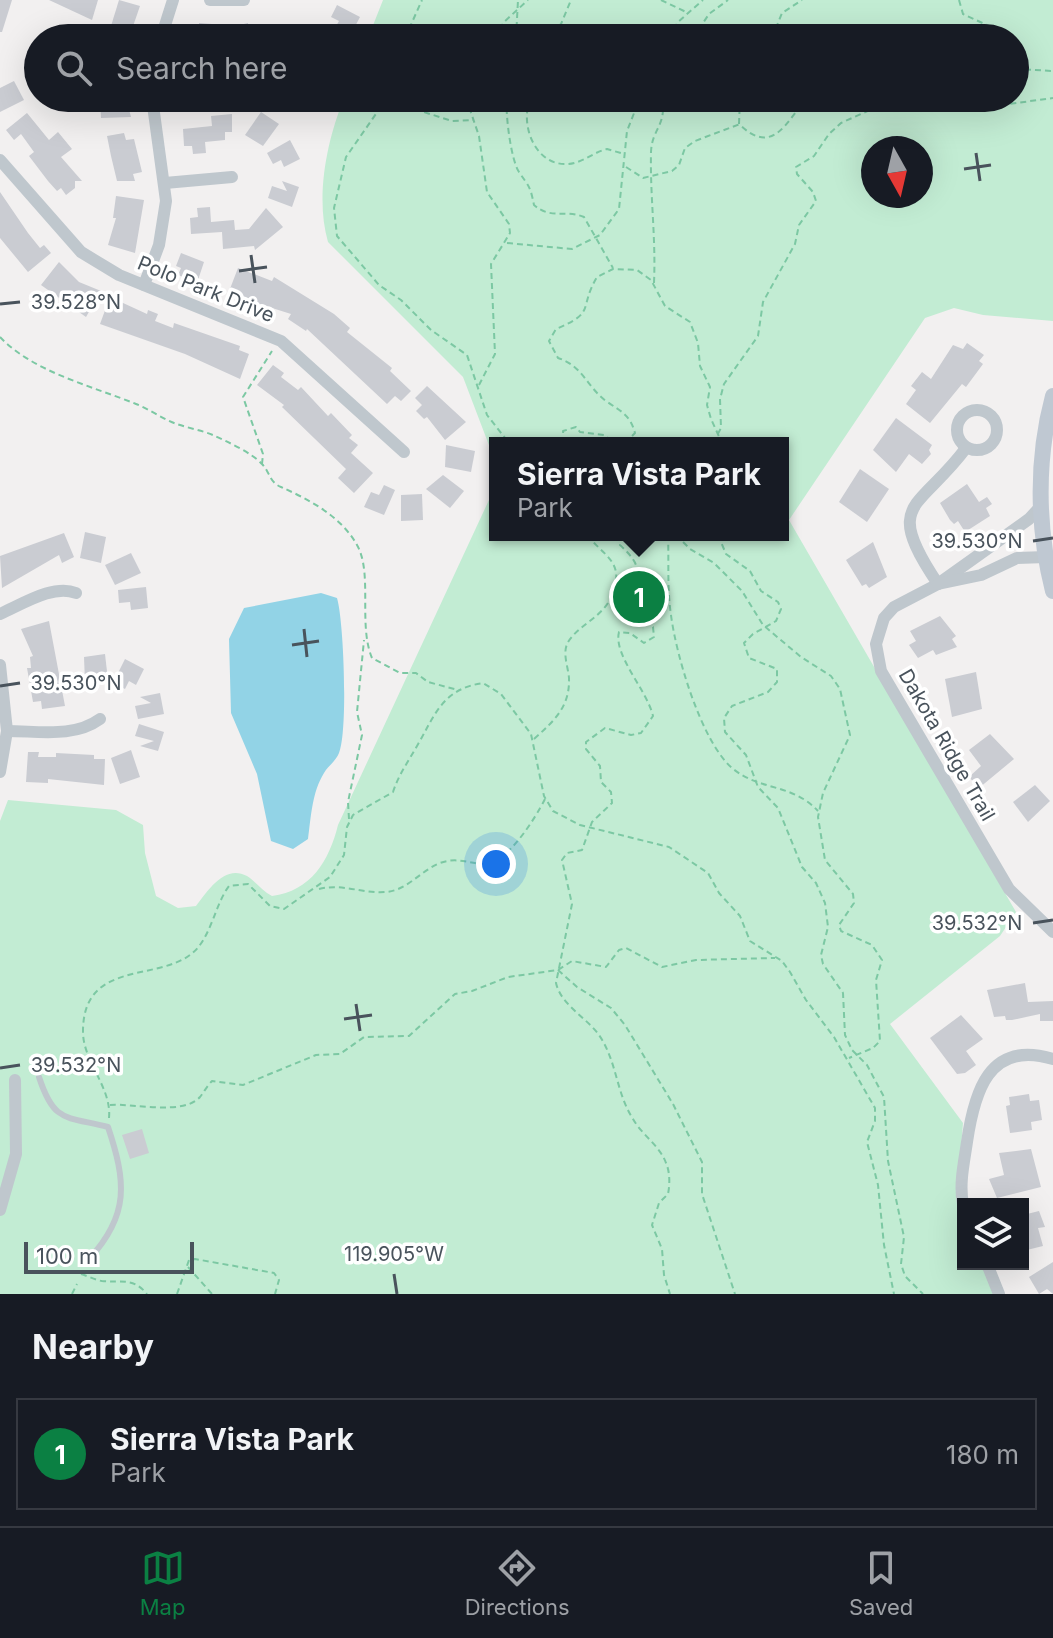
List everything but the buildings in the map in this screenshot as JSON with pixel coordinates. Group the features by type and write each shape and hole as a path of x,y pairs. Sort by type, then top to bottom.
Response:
{"main road":[{"path":"1053,396 1040,463 1046,557 1053,591"}],"street":[{"path":"165,24 173,0"},
{"path":"210,0 244,0"},
{"path":"144,285 164,222 165,183 154,112"},
{"name":"Polo Park Drive","path":"0,160 81,252 119,275 281,341 404,452"},
{"path":"165,183 232,177"},
{"path":"938,584 911,542 910,517 924,490 944,475 966,448"},
{"name":"Dakota Ridge Trail","path":"1041,506 1029,519 938,584 894,607 884,618 876,644 881,671 1009,889 1053,932"},
{"name":"Dakota Ridge Trail","path":"938,584 981,575 1017,558 1046,557"},
{"path":"0,614 52,592 65,589 76,593"},
{"path":"0,665 7,731 0,772"},
{"path":"7,731 74,732 100,719"},
{"path":"963,1198 962,1179 973,1100 982,1082 996,1067 1017,1057 1053,1059"},
{"path":"0,1210 16,1154 15,1080"},
{"path":"989,1270 999,1294"}],"lane":[{"path":"39,1077 48,1107 62,1116 108,1127 120,1164 123,1188 118,1216 106,1241 89,1259"}],"path":[{"path":"411,24 422,0"},
{"path":"516,24 518,0"},
{"path":"503,24 528,0"},
{"path":"561,24 571,0"},
{"path":"661,0 687,12"},
{"path":"679,24 687,12 703,0"},
{"path":"702,24 709,14 728,0"},
{"path":"778,24 782,13 802,0"},
{"path":"959,0 963,14 985,24"},
{"path":"1029,70 1053,71"},
{"path":"1029,101 1053,98"},
{"path":"377,112 346,157 334,208 337,236 379,285 401,300 431,330 467,355 487,415 504,437"},
{"path":"425,112 452,121 474,120"},
{"path":"471,112 487,192 509,224 510,233 491,264 488,275 495,354 478,386"},
{"path":"507,112 507,129 519,172 531,185 534,205 554,216 576,213 584,217 613,269"},
{"path":"525,112 528,129 542,154 558,164 573,163 607,149 625,155"},
{"path":"506,243 572,249 596,237 619,209 626,167 627,131 634,112"},
{"path":"654,286 656,235 649,205 654,189 651,149 663,123 663,112"},
{"path":"740,112 740,124 749,133 763,138 775,135 795,112"},
{"path":"716,437 724,384 758,336 763,302 795,244 799,225 816,201 813,192 797,174 796,167 814,156 841,123 865,112"},
{"path":"626,167 643,178 653,176 679,165 685,148 695,141 740,124"},
{"path":"631,437 635,433 630,420 604,400 574,365 558,358 549,341 556,329 577,322 597,277 613,269 637,270 654,286 665,306 684,317 694,329 700,366 710,387 707,405 720,437"},
{"path":"0,337 28,357 68,377 139,404 173,422 214,435 262,464 271,480 315,504 358,546 366,600 357,712 362,735 348,802 350,820 344,855 330,877 317,889 284,909 270,906 248,884 234,884 223,894 204,940 192,954 120,978 98,989 90,1000 82,1033 109,1105 108,1127"},
{"path":"262,464 263,454 243,397 281,341"},
{"path":"564,437 563,431 576,427 580,432 607,437"},
{"path":"534,740 562,712 568,694 565,651 569,640 599,616 616,580 615,566 593,541"},
{"path":"622,541 620,545 639,572 628,602 653,627 654,637 644,643 630,633 619,632 618,642 632,679 645,691 653,716 641,733 631,735 605,728 586,742 586,749 600,766 601,782 612,798 590,826 582,850 567,853 562,860 572,910 564,928 565,944 558,970 558,989 600,1037 613,1060 616,1086 630,1116 661,1151 668,1168 668,1194 659,1203 652,1225 662,1249 664,1275 670,1294"},
{"path":"668,541 670,611 676,647 713,742 731,767 755,780 794,792 818,812"},
{"path":"683,541 729,578 766,628 801,657 831,676 846,704 850,735 823,793 818,812 825,860 853,894 854,903 839,925 841,931 872,945 882,960 876,980 880,1041 848,1059"},
{"path":"721,541 726,554 750,571 761,591 778,602 781,616 747,638 745,652 749,658 777,669 777,682 768,692 732,706 724,725 729,737 746,755 755,780 778,808 802,867 816,883 825,903 828,927 821,955 843,993 842,1025 884,1097 888,1161 904,1237 901,1264 905,1276 923,1294"},
{"path":"364,640 372,658 385,667 400,673 416,673 428,682 459,690"},
{"path":"350,820 358,810 381,801 393,792 430,717 459,690 477,683 491,686 513,707 534,740 545,799 553,811 570,822 669,847 708,873 725,901 740,916 750,941 777,958 848,1059 876,1114 867,1142 878,1185 884,1245 894,1294"},
{"path":"317,889 346,886 384,892 402,889 426,869 443,862 457,859 485,865 496,861 533,822 545,799"},
{"path":"109,1105 164,1108 188,1104 199,1099 212,1081 243,1085 326,1052 340,1054 364,1037 409,1036 455,994 508,977 558,970 572,961 606,967 619,950 626,948 662,967 696,960 777,958"},
{"path":"558,970 577,987 611,1008 625,1025 673,1104 702,1162 702,1194 735,1294"},
{"path":"177,1294 189,1260 195,1259 274,1273 279,1280 275,1294"},
{"path":"187,1266 212,1294"},
{"path":"81,1274 102,1281 129,1281 139,1285 147,1294"},
{"path":"72,1294 77,1284"}],"green space":[{"path":"383,0 1053,0 1053,321 983,315 954,308 925,318 789,520 789,437 489,437 489,445 463,377 328,242 324,225 323,188 328,150 339,112 1029,112 1029,24 374,24"},
{"path":"489,500 489,541 789,541 789,520 1016,912 1000,936 890,1024 963,1123 957,1198 957,1270 986,1270 996,1294 0,1294 0,821 8,800 116,810 143,825 145,853 156,896 178,908 196,906 217,881 231,874 247,876 272,896 286,893 308,881 329,851 338,825"}],"water":[{"path":"321,593 337,598 342,629 342,741 338,756 317,788 308,839 293,849 271,841 257,774 231,713 229,639 244,608"}],"place":[{"name":"Sierra Vista Park","path":"639,597"}]}
